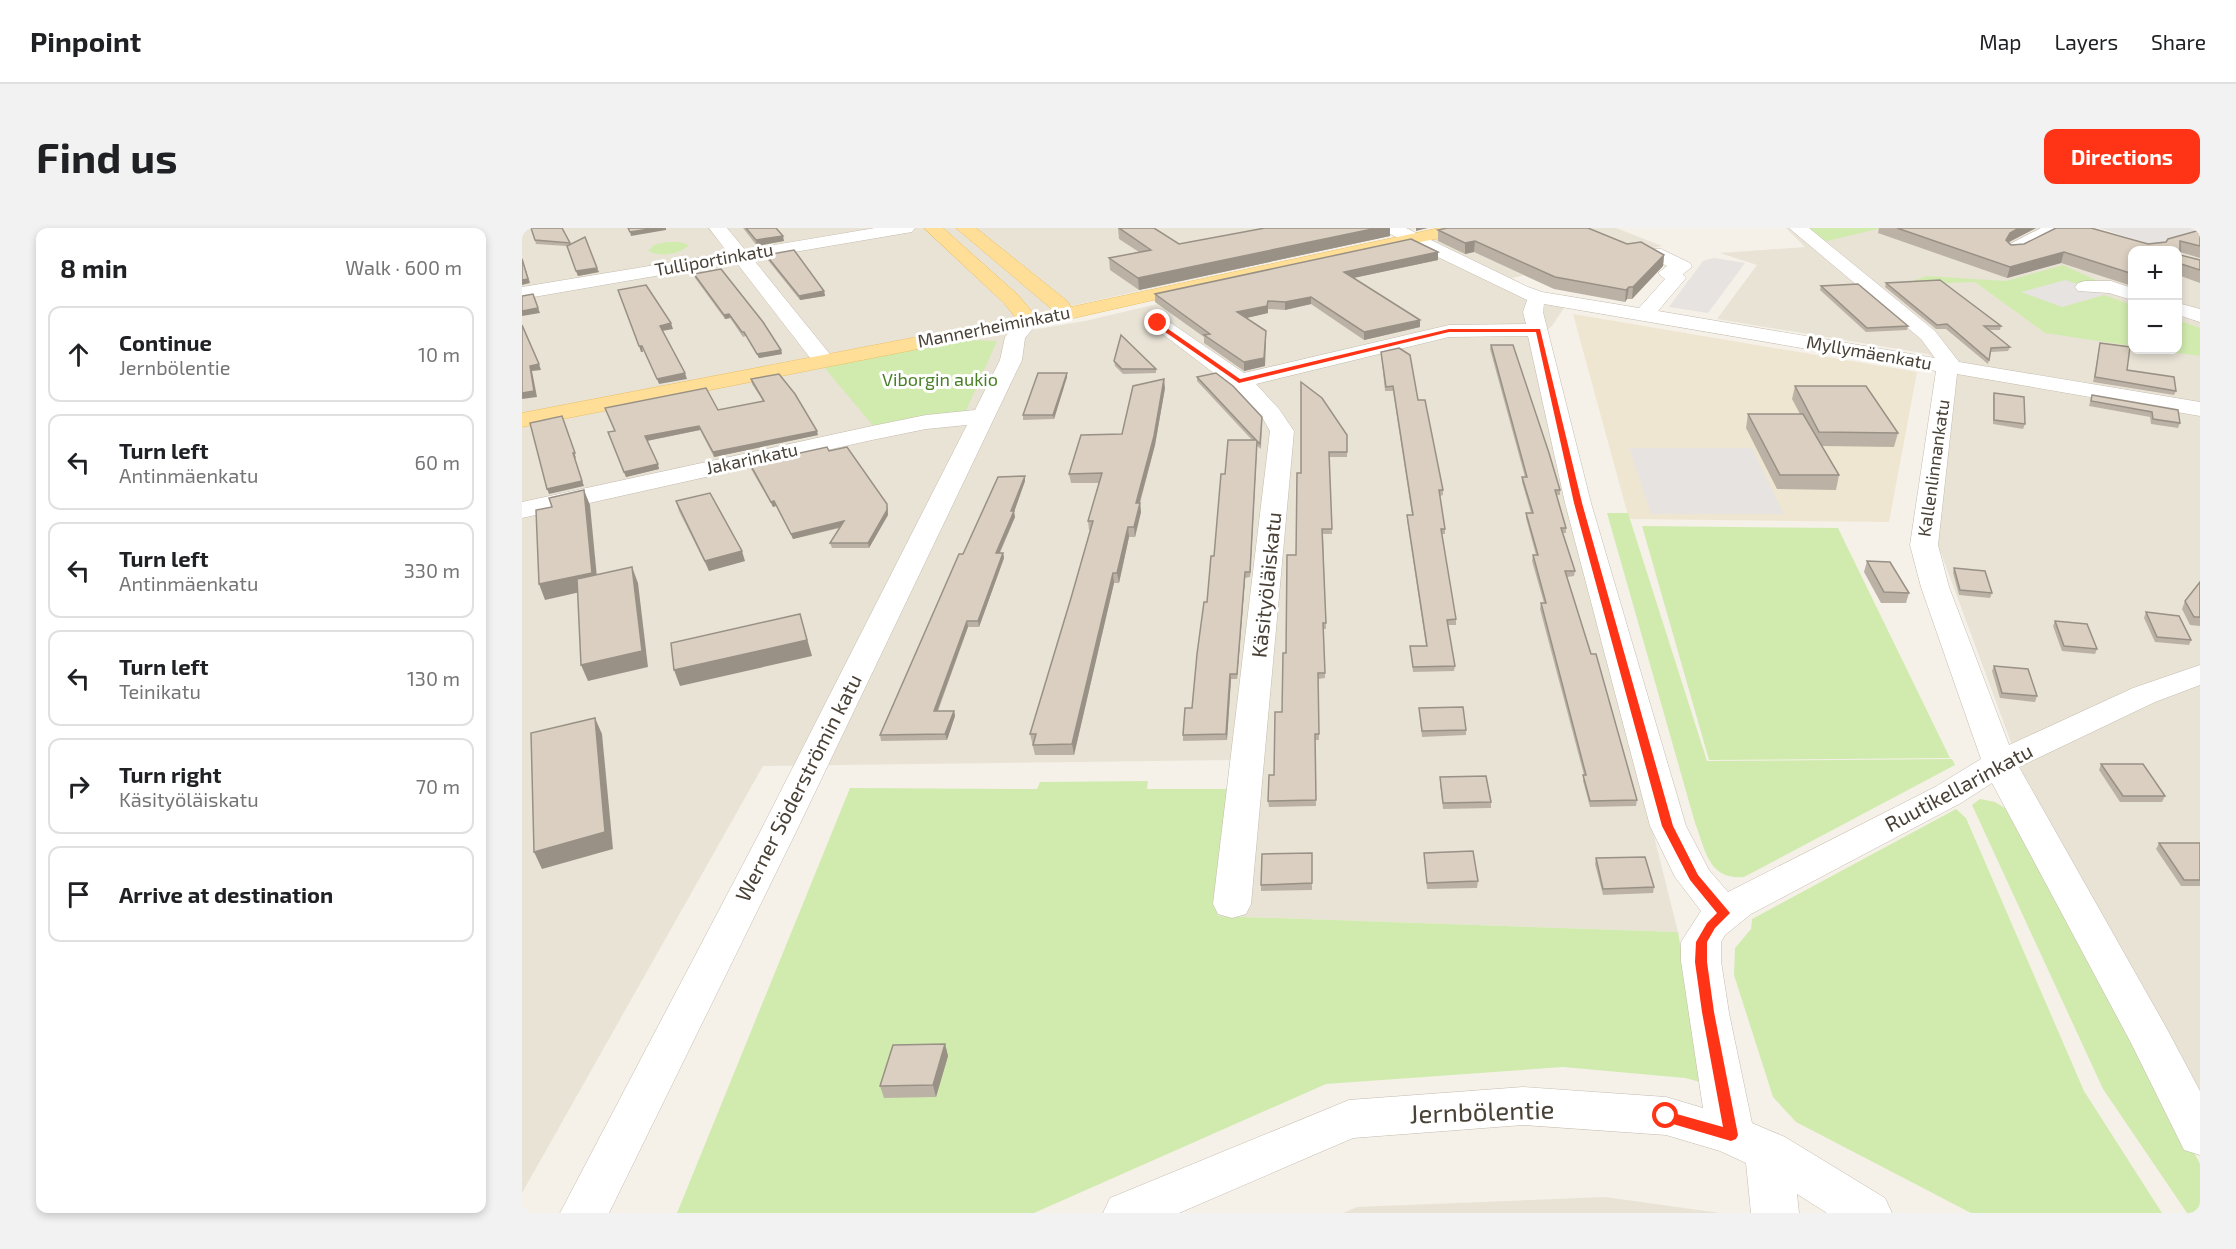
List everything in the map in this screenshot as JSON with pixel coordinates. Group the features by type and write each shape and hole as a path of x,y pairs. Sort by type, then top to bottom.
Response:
{"main road":[{"path":"933,228 1011,299 1029,321"},
{"path":"965,228 1060,305 1061,315"},
{"name":"Mannerheiminkatu","path":"522,420 1061,315 1465,228"}],"street":[{"path":"718,228 822,358"},
{"name":"Tulliportinkatu","path":"522,293 906,228"},
{"name":"Myllymäenkatu","path":"1392,228 1521,291 1539,297 2200,409"},
{"path":"1798,228 1928,335 1948,360 1948,366"},
{"path":"2014,249 2054,228"},
{"path":"1644,315 1677,278 1667,273 1683,267 1655,253"},
{"path":"2085,287 2111,287 2128,292"},
{"path":"1539,297 1534,304 1533,312 1578,503 1668,826 1694,877 1724,913"},
{"path":"2182,310 2200,316"},
{"name":"Werner Söderströmin katu","path":"1011,360 1061,315"},
{"name":"Werner Söderströmin katu","path":"584,1213 778,832 1011,360 1015,337 1029,321"},
{"name":"Käsityöläiskatu","path":"1158,323 1239,381 1272,412 1282,431 1232,904"},
{"path":"1239,381 1449,331 1538,330"},
{"name":"Kallenlinnankatu","path":"1948,366 1924,545 1935,587 1999,763 2152,1041 2200,1136"},
{"name":"Jakarinkatu","path":"522,510 872,433 926,422 983,416"},
{"name":"Ruutikellarinkatu","path":"1775,1213 1708,1012 1701,962 1701,942 1711,926 1737,904 1948,795 1999,763 2144,695 2200,674"},
{"name":"Jernbölentie","path":"1127,1213 1174,1203 1349,1119 1523,1106 1666,1116 1750,1143 1868,1213"}],"shaded area":[{"path":"522,228 1420,228 1085,303 522,416"},
{"path":"1481,228 1616,228 1662,246 1512,278 1564,308 1552,326 1531,344 1678,932 1217,916 1234,760 763,766 522,1193 522,426 796,370 1085,321"},
{"path":"1786,228 2072,228 2128,249 2128,354 2182,354 2182,248 2200,240 2200,1119 2022,772 1938,545 1956,372 1928,354 1717,319 1757,265 1720,253 1805,247"},
{"path":"2099,228 2200,228 2200,237 2170,246 2157,246"},
{"path":"1714,258 1745,263 1708,313 1669,307 1703,261"},
{"path":"2065,280 2106,294 2062,307 2021,292"},
{"path":"1573,314 1917,372 1889,522 1629,519"},
{"path":"1629,448 1752,448 1784,514 1651,514"},
{"path":"1605,1197 1720,1213 1343,1213 1357,1207"}],"green space":[{"path":"1804,228 1882,228 1827,241 1816,239"},
{"path":"680,242 689,245 669,254 648,251 654,245"},
{"path":"2063,265 2098,281 2075,284 2065,280 2062,307 2104,295 2128,304 2128,345 2045,333 1975,282 1901,285 1927,276 2006,281"},
{"path":"2182,321 2200,328 2200,356 2182,354"},
{"name":"Viborgin aukio","path":"971,340 997,341 965,413 875,428 823,366"},
{"path":"1607,513 1628,513 1707,761 1952,759 1955,765 1744,877 1732,877 1716,869 1710,862 1695,823"},
{"path":"1642,526 1838,528 1950,758 1709,760"},
{"path":"1148,781 1147,789 1231,789 1217,916 1678,932 1704,1083 1685,1078 1563,1067 1326,1084 1034,1213 677,1213 850,788 1037,789 1040,782"},
{"path":"1980,799 1995,802 2013,813 2121,1011 2200,1164 2200,1213 2187,1213 2103,1089 1972,805"},
{"path":"1956,809 1966,818 2084,1091 2162,1213 1971,1213 1796,1122 1773,1097 1734,975 1735,948 1751,929 1752,919"}],"building":[{"path":"531,228 562,228 570,243 535,240"},
{"path":"628,228 655,228 630,232"},
{"path":"746,228 776,228 783,236 756,240"},
{"path":"1119,228 1154,228 1179,244 1265,228 1377,228 1138,278 1109,258 1151,250"},
{"path":"1447,228 1588,228 1627,244 1641,242 1664,255 1633,287 1626,290 1555,277 1475,241 1465,243 1438,230"},
{"path":"1897,228 2019,228 2010,233 2006,240 2011,245 2024,244 2056,228 2091,228 2148,244 2166,242 2168,239 2200,230 2200,246 2180,241 2180,246 2128,246 2128,272 2064,252 2010,267"},
{"path":"585,237 597,268 576,271 567,246"},
{"path":"1411,239 1438,252 1344,272 1420,320 1364,332 1311,297 1285,302 1268,301 1267,306 1237,312 1266,331 1264,358 1244,362 1204,335 1210,334 1155,294"},
{"path":"794,250 824,291 799,296 766,255"},
{"path":"2182,256 2200,260 2200,270 2182,264"},
{"path":"522,259 528,279 522,280"},
{"path":"721,269 763,322 781,350 757,354 744,332 729,314 724,315 694,274"},
{"path":"1940,280 2001,326 1984,326 2010,347 1991,348 1989,360 1947,324 1937,325 1886,283"},
{"path":"1858,284 1908,326 1867,328 1821,286"},
{"path":"646,285 671,323 660,326 685,373 657,379 642,346 639,346 618,290"},
{"path":"533,294 538,308 522,311 522,296"},
{"path":"522,325 539,364 530,366 534,391 522,393"},
{"path":"1121,335 1156,369 1122,369 1114,361"},
{"path":"2100,343 2128,347 2127,370 2174,377 2176,391 2095,377"},
{"path":"1491,345 1513,345 1549,453 1560,490 1555,490 1566,528 1561,528 1575,571 1565,571 1591,654 1596,654 1637,800 1590,801 1583,775 1586,775 1541,603 1546,603 1533,555 1538,555 1526,513 1533,513 1522,477 1527,477"},
{"path":"1399,348 1410,355 1418,400 1425,400 1443,490 1439,490 1445,529 1441,529 1456,619 1447,620 1455,666 1413,667 1410,646 1427,646 1407,515 1413,515 1393,386 1386,387 1381,352"},
{"path":"1038,373 1067,373 1053,415 1023,415"},
{"path":"1216,373 1233,386 1262,417 1260,444 1257,441 1250,572 1245,572 1237,674 1230,674 1226,734 1183,735 1185,708 1192,708 1204,602 1207,602 1211,556 1214,556 1221,474 1225,474 1228,440 1256,440 1197,377"},
{"path":"779,374 795,394 817,431 713,452 699,426 645,436 658,464 624,472 608,432 615,431 605,408 706,388 718,410 764,401 751,379"},
{"path":"1164,379 1154,436 1136,503 1140,503 1134,527 1128,527 1117,573 1113,573 1072,744 1033,745 1036,734 1030,734 1093,521 1088,521 1102,473 1069,474 1081,435 1122,434 1133,386"},
{"path":"1301,382 1322,398 1347,435 1347,452 1329,452 1332,529 1322,529 1326,623 1323,623 1325,673 1318,673 1319,734 1315,734 1316,800 1268,801 1269,775 1274,775 1275,712 1282,712 1283,653 1286,653 1287,555 1296,555 1297,473 1301,473"},
{"path":"1795,386 1866,386 1898,433 1819,432"},
{"path":"1994,393 2024,397 2025,424 1994,420"},
{"path":"2092,395 2178,410 2180,423 2153,419 2152,412 2091,401"},
{"path":"1748,414 1803,414 1839,475 1780,475"},
{"path":"562,416 582,481 547,489 530,423"},
{"path":"827,447 829,451 847,447 887,504 887,510 868,543 830,543 844,521 791,534 774,501 771,502 750,464"},
{"path":"1025,476 1011,511 1014,511 996,553 1003,553 978,621 967,621 934,711 954,711 945,734 880,735 959,554 963,554 998,477"},
{"path":"584,490 592,573 539,584 536,510 552,507 549,498"},
{"path":"710,493 742,551 705,561 676,501"},
{"path":"1867,561 1890,562 1909,593 1884,592"},
{"path":"632,567 642,651 581,665 577,579"},
{"path":"1954,568 1985,571 1992,593 1960,590"},
{"path":"2200,582 2200,617 2194,617 2185,601"},
{"path":"2146,612 2179,616 2191,640 2157,637"},
{"path":"800,614 807,640 674,670 671,643"},
{"path":"2055,621 2087,624 2097,649 2064,646"},
{"path":"1994,666 2028,669 2037,696 2002,693"},
{"path":"1463,707 1466,730 1422,731 1419,708"},
{"path":"595,718 605,832 534,852 531,733"},
{"path":"2101,764 2143,764 2165,796 2123,796"},
{"path":"1486,776 1491,802 1443,803 1440,777"},
{"path":"2159,843 2200,843 2200,880 2184,880"},
{"path":"1473,851 1478,881 1427,883 1424,853"},
{"path":"1312,853 1312,883 1261,885 1262,854"},
{"path":"1645,857 1654,887 1603,889 1596,858"},
{"path":"945,1044 933,1085 880,1086 893,1045"}],"route":[{"path":"1158,323 1239,381 1449,331 1538,330 1578,503 1668,826 1694,877 1724,913 1711,926 1701,942 1701,962 1731,1135 1666,1116"}]}
